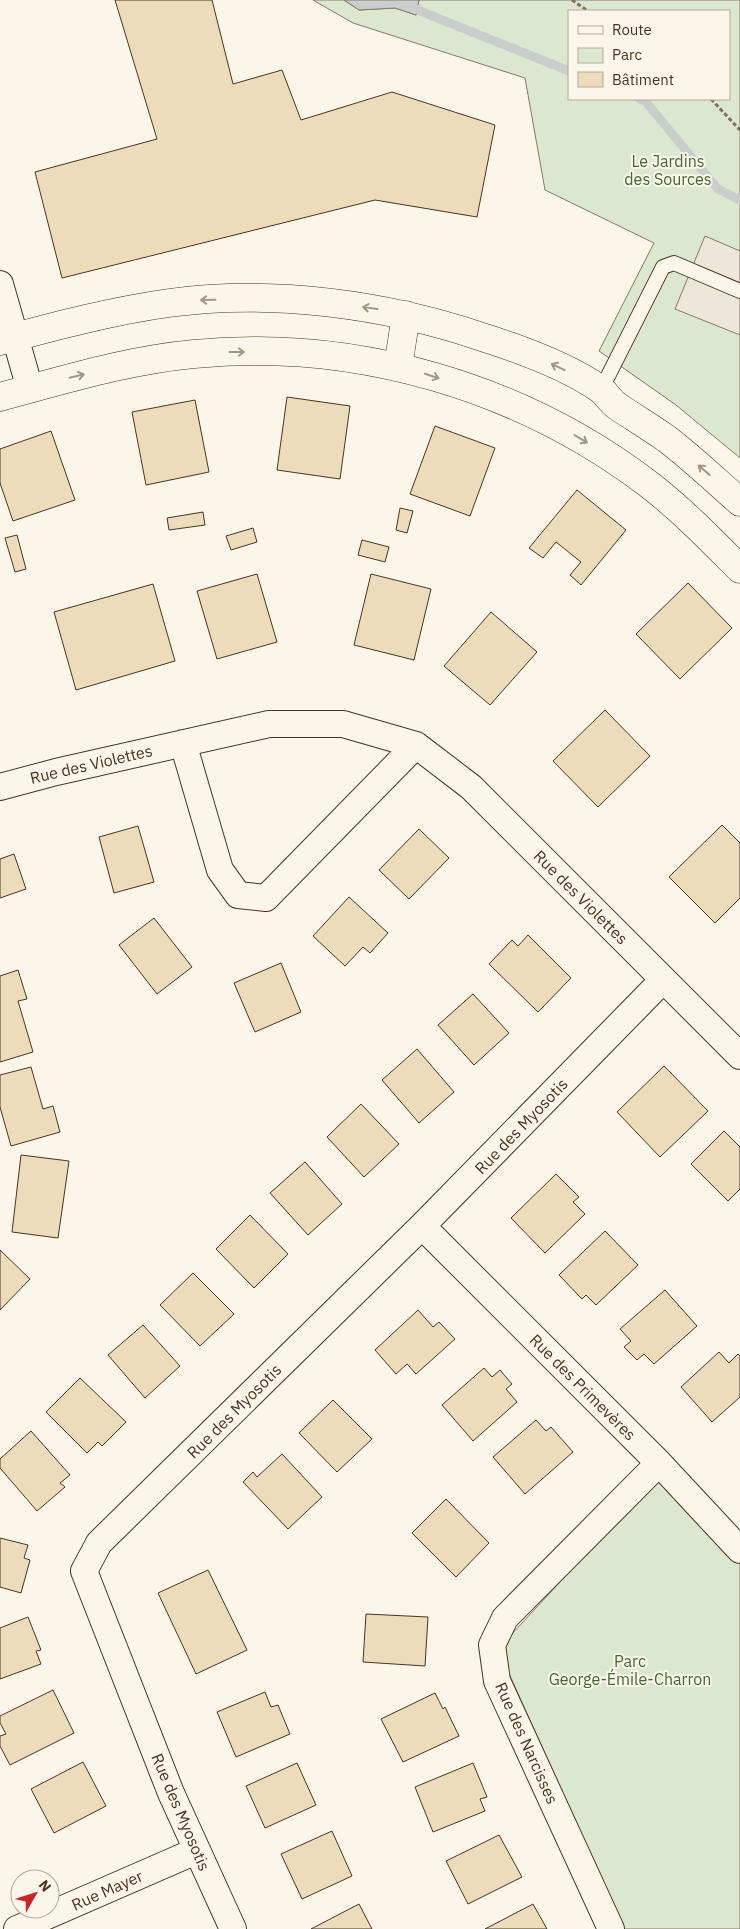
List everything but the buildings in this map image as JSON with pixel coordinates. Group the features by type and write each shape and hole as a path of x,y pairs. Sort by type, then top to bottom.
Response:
{"street":[{"path":"0,284 7,339 30,389"},
{"path":"7,339 116,312 198,300 270,299 315,301 406,315 470,333 531,355 601,390 614,404 641,421 687,455 740,502"},
{"path":"398,367 406,315"},
{"path":"0,397 133,363 193,354 222,352 314,354 347,357 424,373 490,395 535,414 582,439 652,487 690,520 740,569"},
{"name":"Rue des Violettes","path":"0,787 56,772 269,724 343,724 416,746 471,787 740,1056"},
{"path":"183,743 220,870 238,895 266,898 416,746"},
{"name":"Rue des Myosotis","path":"233,1929 171,1793 84,1571 99,1543 422,1226 663,980"},
{"name":"Rue des Primevères","path":"422,1226 659,1463 740,1550"},
{"name":"Rue des Narcisses","path":"611,1929 497,1681 492,1645 505,1618 659,1463"},
{"name":"Rue Mayer","path":"17,1929 196,1851"}],"lane":[{"path":"601,390 663,268 674,263 740,291"}],"path":[{"path":"572,0 587,10"},
{"path":"712,100 740,130"}],"green space":[{"name":"Le Jardins des Sources","path":"313,0 344,0 359,10 395,8 416,15 419,0 740,0 740,458 676,405 599,351 654,243 545,190 525,78 353,23"},
{"name":"Parc George-Émile-Charron","path":"659,1475 740,1555 740,1929 624,1929 498,1649"}],"shaded area":[{"path":"344,0 419,0 416,15 395,8 359,10"},
{"path":"705,236 740,251 740,335 675,309"}],"waterway":[{"path":"417,9 568,71"},
{"path":"642,100 718,189 740,200"}]}
